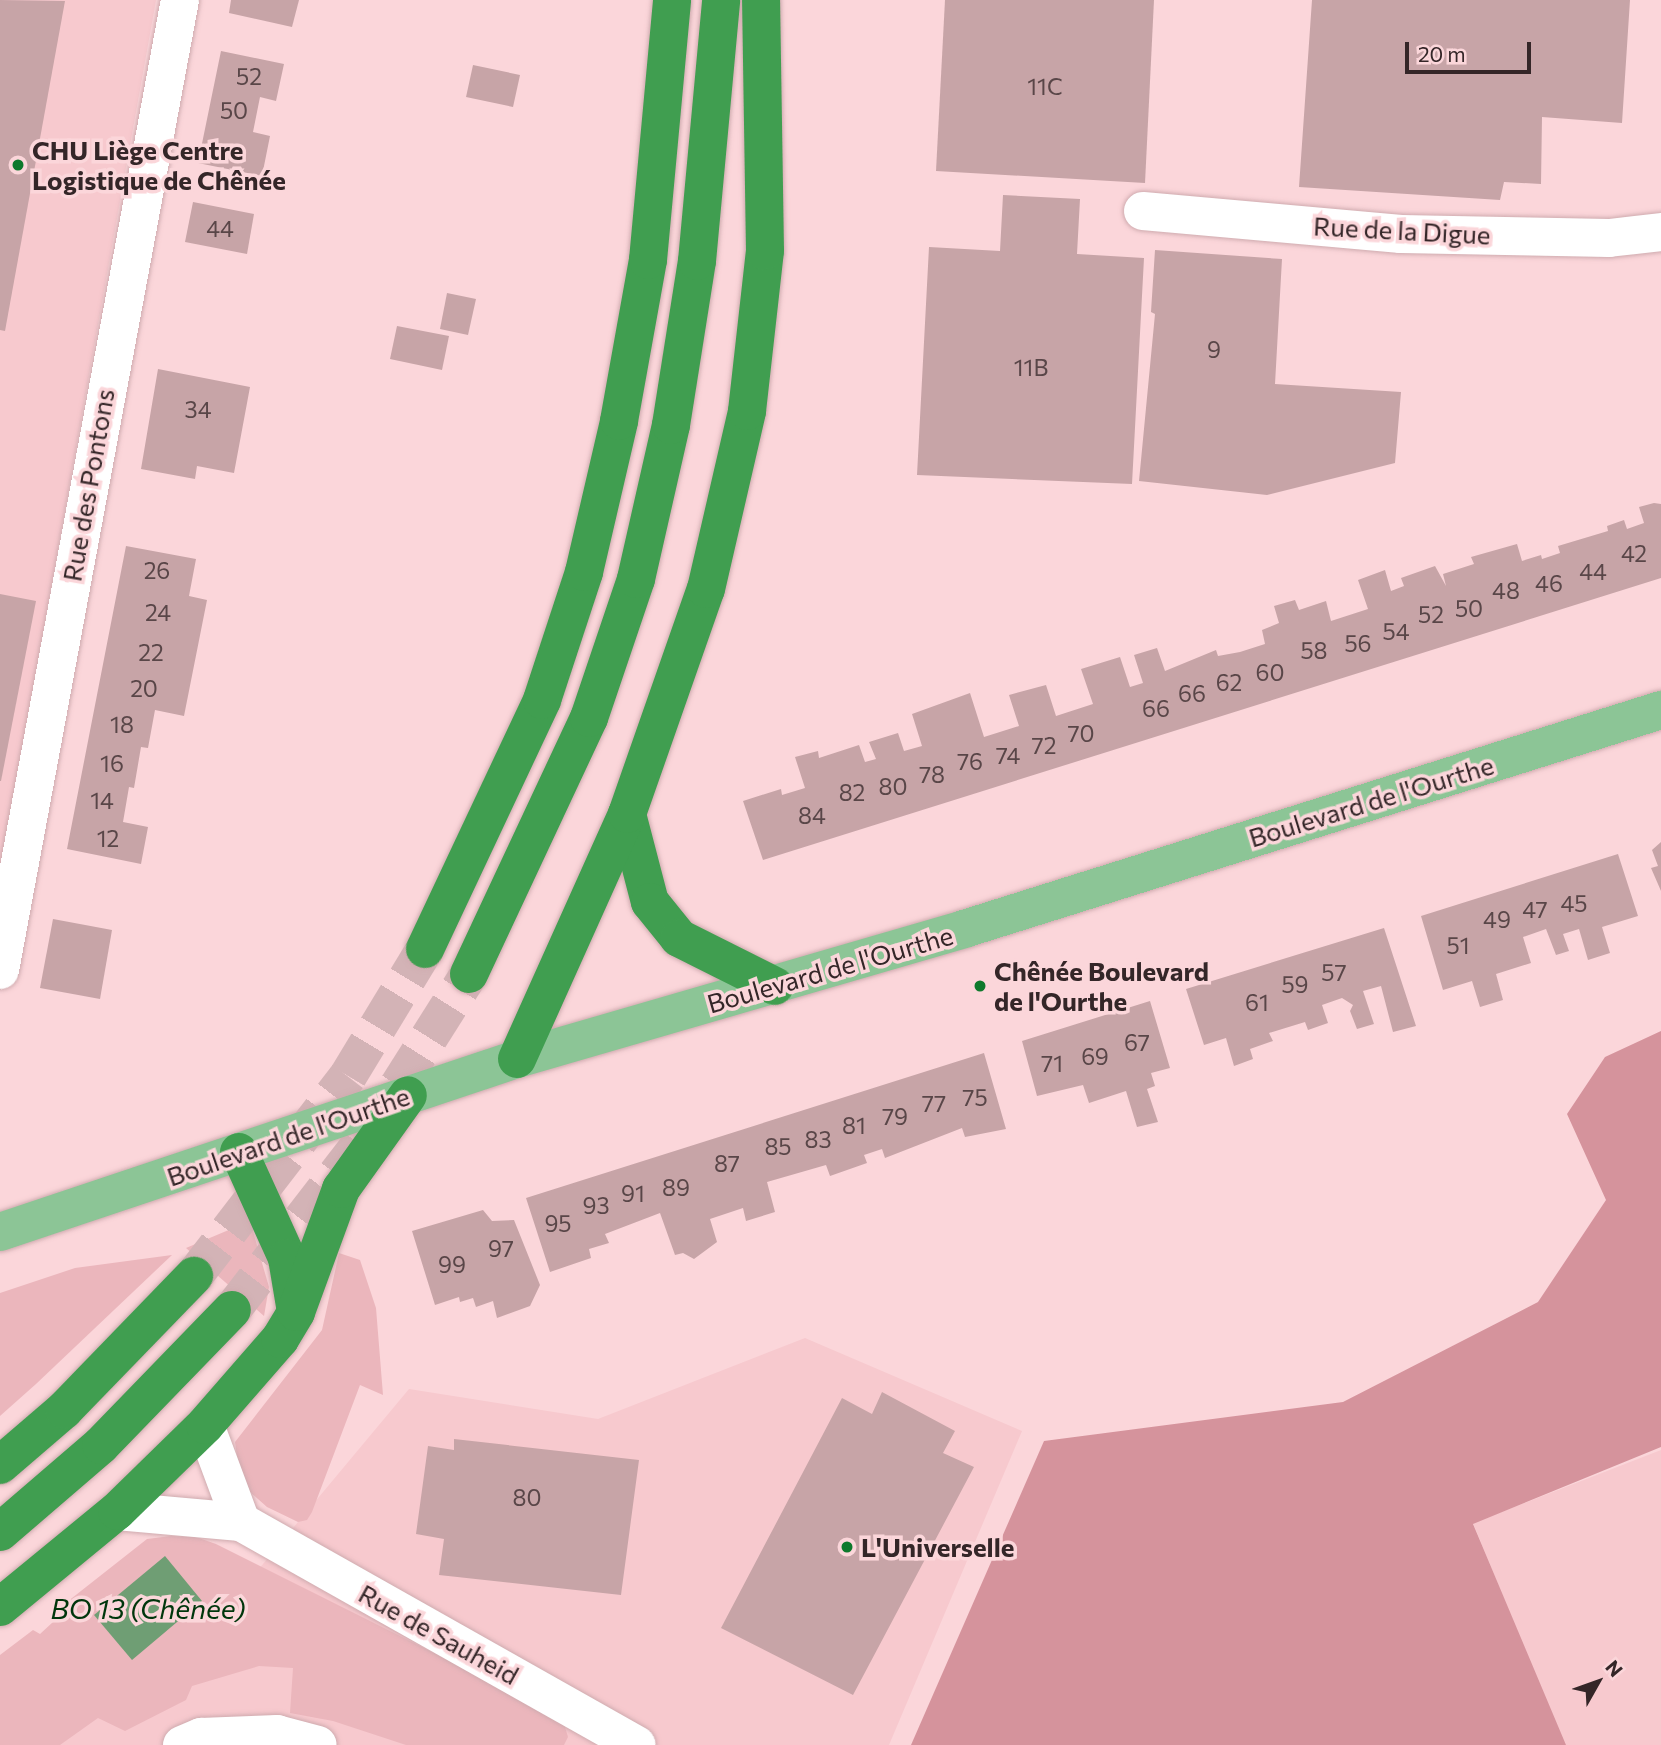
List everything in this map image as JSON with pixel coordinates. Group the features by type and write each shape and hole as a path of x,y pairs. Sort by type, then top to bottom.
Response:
{"highway":[{"path":"425,948 542,700 584,572 619,421 648,260 672,0"},
{"path":"469,974 589,718 636,579 671,425 697,261 721,0"},
{"path":"517,1059 627,814 706,589 747,411 765,251 761,0"},
{"path":"627,814 650,902 679,938 775,986"},
{"path":"0,1608 117,1511 205,1425 280,1339 296,1312 341,1189 408,1095"},
{"path":"239,1152 287,1258 296,1312"},
{"path":"0,1465 64,1410 194,1276"},
{"path":"0,1532 101,1445 232,1310"}],"main road":[{"name":"Boulevard de l'Ourthe","path":"0,1232 517,1059 775,986 1661,710"}],"street":[{"name":"Rue des Pontons","path":"0,970 180,0"},
{"name":"Rue de la Digue","path":"1143,211 1401,233 1609,238 1661,232"},
{"path":"205,1425 241,1522"},
{"name":"Rue de Sauheid","path":"117,1511 241,1522 621,1742"},
{"path":"182,1745 201,1737 277,1734 318,1745"}],"shaded area":[{"path":"0,0 156,0 0,872"},
{"path":"1661,1031 1661,1447 1473,1524 1566,1745 911,1745 1044,1441 1343,1402 1538,1302 1606,1200 1567,1114 1605,1057"},
{"path":"250,1221 269,1287 264,1316 186,1248"},
{"path":"339,1253 360,1260 376,1308 383,1395 360,1385 312,1512 307,1520 298,1522 267,1507 241,1484 235,1442 322,1330"},
{"path":"172,1255 0,1416 0,1293 75,1268"},
{"path":"805,1338 1022,1431 889,1745 24,1745 208,1630 409,1389 598,1419"},
{"path":"1661,1450 1661,1745 1564,1745 1473,1523"},
{"path":"196,1537 216,1544 562,1717 568,1737 564,1745 406,1745 333,1721 290,1713 293,1668 259,1666 192,1686 186,1700 125,1731 98,1718 60,1745 0,1745 0,1655 33,1630 40,1634 53,1622 53,1613 147,1539"}],"water":[{"name":"BO 13 (Chênée)","path":"165,1556 202,1601 132,1660 94,1615"}],"building":[{"name":"CHU Liège Centre Logistique de Chênée","path":"0,0 65,1 5,331 0,330"},
{"path":"231,0 299,0 292,27 229,13"},
{"path":"945,0 1154,0 1145,183 936,171"},
{"path":"1312,0 1630,0 1622,123 1542,117 1541,184 1504,182 1500,200 1299,187"},
{"path":"221,51 284,64 276,101 260,97 253,132 270,136 262,176 198,163"},
{"path":"473,65 520,75 513,107 466,97"},
{"path":"1003,195 1080,199 1077,254 1144,258 1132,484 917,475 929,247 1000,251"},
{"path":"193,202 254,214 247,254 185,242"},
{"path":"1155,250 1282,259 1275,384 1401,392 1395,463 1267,495 1139,481 1155,314 1151,312"},
{"path":"447,293 476,299 468,335 440,329"},
{"path":"397,326 449,336 442,370 390,359"},
{"path":"158,369 250,387 234,473 197,466 195,479 141,469"},
{"path":"1661,504 1661,578 763,860 743,801 781,789 782,795 805,788 795,757 818,751 819,758 859,745 865,762 876,759 869,742 898,733 904,751 922,746 912,714 970,693 984,737 1019,726 1009,695 1046,685 1056,716 1093,704 1081,669 1120,657 1130,687 1143,683 1134,655 1157,648 1165,671 1216,650 1218,656 1240,652 1265,644 1262,630 1279,623 1274,606 1295,600 1299,610 1326,601 1331,621 1368,609 1358,580 1385,570 1391,591 1404,586 1401,578 1435,566 1446,586 1443,574 1474,564 1471,557 1517,544 1522,561 1541,555 1542,559 1560,553 1558,546 1608,531 1607,526 1624,520 1627,529 1644,523 1639,507"},
{"path":"126,546 196,559 189,596 207,600 184,716 155,710 148,748 141,747 134,788 129,787 123,822 148,827 141,864 67,849"},
{"path":"0,594 36,601 1,781 0,781"},
{"path":"1661,842 1661,891 1651,868 1658,866 1652,850"},
{"path":"1618,854 1638,916 1602,927 1610,953 1588,960 1579,929 1563,934 1569,951 1556,955 1546,929 1523,937 1531,963 1496,974 1503,1000 1480,1007 1472,981 1443,990 1421,916"},
{"path":"53,919 112,930 100,999 40,988"},
{"path":"1384,928 1416,1026 1393,1032 1381,986 1363,991 1374,1024 1357,1029 1350,1011 1353,1005 1342,998 1322,1005 1328,1023 1308,1030 1305,1022 1269,1033 1273,1041 1250,1049 1253,1059 1234,1066 1226,1038 1204,1045 1186,989"},
{"path":"1150,1001 1170,1068 1151,1073 1155,1086 1147,1089 1158,1122 1137,1127 1126,1091 1089,1103 1083,1085 1037,1096 1022,1041"},
{"path":"984,1053 1006,1129 965,1137 962,1128 885,1158 882,1149 864,1155 867,1163 830,1176 826,1165 767,1182 775,1212 746,1221 743,1208 710,1219 717,1242 694,1259 683,1253 675,1255 660,1213 605,1234 609,1243 589,1249 591,1258 550,1272 526,1198"},
{"path":"483,1210 492,1221 514,1220 540,1285 530,1306 497,1318 493,1301 476,1307 473,1298 460,1302 459,1297 435,1305 412,1231"},
{"name":"L'Universelle","path":"882,1392 955,1431 943,1453 974,1467 853,1695 721,1628 842,1398 872,1414"},
{"path":"454,1439 639,1460 621,1595 439,1575 444,1539 416,1534 428,1446 454,1450"}],"tunnel":[{"path":"194,1276 348,1076 425,949"},
{"path":"232,1310 368,1134 469,974"}],"place":[{"name":"CHU Liège Centre Logistique de Chênée","path":"18,165"},
{"name":"Chênée Boulevard de l'Ourthe","path":"980,986"},
{"name":"L'Universelle","path":"847,1547"}]}
